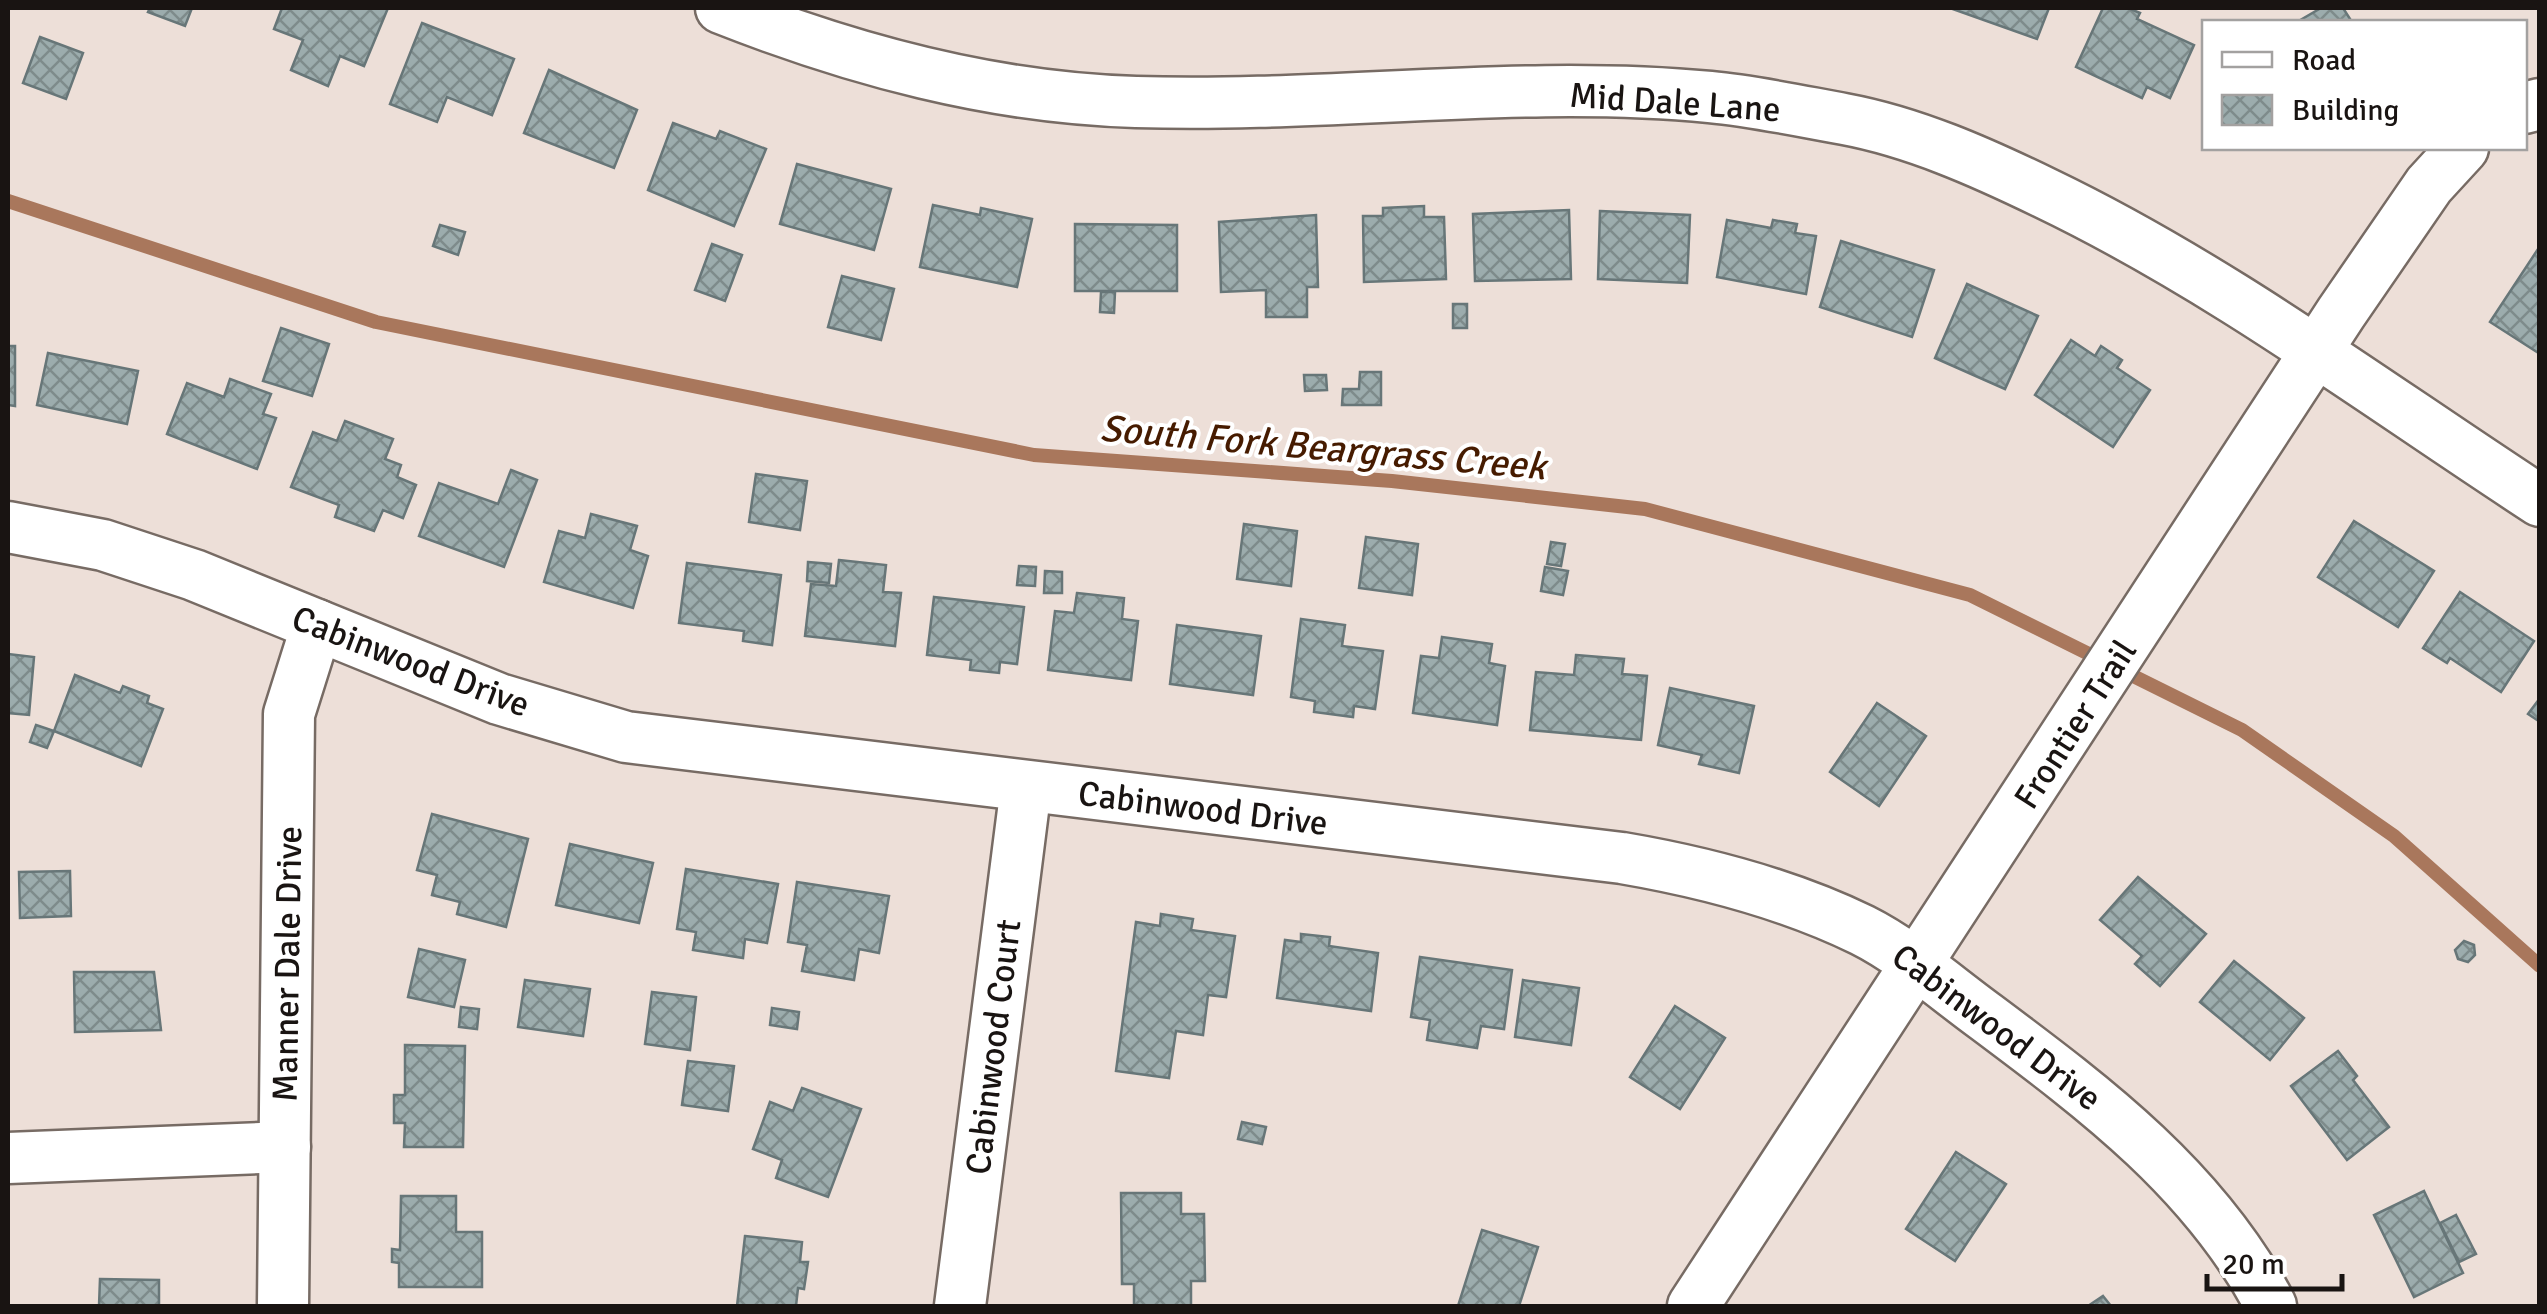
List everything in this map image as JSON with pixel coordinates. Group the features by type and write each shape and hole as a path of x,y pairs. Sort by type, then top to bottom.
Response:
{"street":[{"name":"Mid Dale Lane","path":"720,8 855,56 997,90 1136,102 1577,92 1711,97 1850,120 1990,166 2097,218 2247,305 2540,502"},
{"name":"Frontier Trail","path":"1693,1306 2317,353 2429,185 2461,150"},
{"name":"Cabinwood Drive","path":"8,527 104,546 194,575 500,700 626,736 1680,868 1763,890 1839,920 1916,965 2096,1099 2148,1145 2229,1238 2272,1306"},
{"name":"Manner Dale Drive","path":"284,1306 290,714 317,625"},
{"name":"Cabinwood Court","path":"960,1306 1026,787"},
{"path":"8,1158 284,1148"}],"building":[{"path":"150,8 192,8 185,26 148,12"},
{"path":"282,8 388,8 364,66 340,56 328,86 291,70 303,40 274,29"},
{"path":"1950,8 2049,8 2037,39"},
{"path":"2103,8 2128,8 2140,13 2137,19 2194,45 2170,98 2147,87 2142,98 2076,67"},
{"path":"2321,8 2343,8 2351,20 2300,20"},
{"path":"422,23 514,59 492,115 447,97 437,122 390,104"},
{"path":"40,37 83,53 66,99 23,83"},
{"path":"549,70 637,110 614,168 524,133"},
{"path":"673,123 716,139 720,131 766,149 734,226 648,190"},
{"path":"797,164 891,189 874,250 780,224"},
{"path":"933,205 980,215 981,208 1032,219 1017,287 920,267"},
{"path":"1424,206 1424,217 1444,217 1446,279 1364,282 1363,216 1383,216 1383,208"},
{"path":"1569,210 1571,279 1475,281 1473,214"},
{"path":"1600,211 1690,215 1687,283 1598,279"},
{"path":"1316,215 1318,287 1307,287 1307,317 1266,317 1266,290 1221,292 1219,222"},
{"path":"1727,220 1771,228 1773,220 1797,224 1795,233 1816,236 1806,294 1717,277"},
{"path":"1075,224 1177,225 1177,291 1075,291"},
{"path":"440,225 465,232 458,255 433,246"},
{"path":"1841,241 1934,270 1912,337 1820,307"},
{"path":"712,244 742,255 725,301 695,290"},
{"path":"2540,246 2540,354 2490,322"},
{"path":"842,276 894,289 881,340 828,327"},
{"path":"1967,284 2038,316 2005,389 1935,358"},
{"path":"1101,292 1115,292 1114,313 1100,312"},
{"path":"1453,304 1467,304 1467,328 1453,328"},
{"path":"281,328 329,344 312,396 263,381"},
{"path":"2071,340 2095,356 2101,346 2122,360 2117,368 2150,390 2113,447 2035,395"},
{"path":"8,346 15,346 15,406 8,405"},
{"path":"48,353 138,371 127,424 37,405"},
{"path":"1360,372 1381,372 1381,405 1342,405 1343,389 1359,389"},
{"path":"1304,375 1326,375 1327,390 1305,391"},
{"path":"230,379 271,394 263,414 276,418 257,469 167,434 187,383 224,397"},
{"path":"345,421 393,439 385,459 401,465 397,477 416,485 403,518 383,510 374,531 335,517 339,505 291,487 313,432 337,441"},
{"path":"511,470 537,480 504,567 419,536 439,483 498,504"},
{"path":"756,474 807,481 800,530 749,522"},
{"path":"591,514 637,526 630,550 648,556 633,608 544,582 559,531 585,538"},
{"path":"2354,521 2434,571 2398,627 2318,577"},
{"path":"1244,524 1297,531 1291,586 1237,579"},
{"path":"1366,537 1418,544 1412,595 1359,588"},
{"path":"1551,542 1565,544 1561,566 1547,564"},
{"path":"839,560 886,565 883,592 901,593 895,646 805,636 811,584 836,586"},
{"path":"808,562 831,564 829,583 807,581"},
{"path":"687,563 781,575 772,645 743,641 744,631 679,623"},
{"path":"1019,566 1036,567 1035,586 1017,585"},
{"path":"1545,567 1568,571 1563,595 1541,591"},
{"path":"1045,571 1062,572 1062,593 1044,593"},
{"path":"2460,592 2534,641 2501,692 2450,658 2447,663 2423,648"},
{"path":"1077,593 1124,598 1122,619 1138,621 1131,680 1048,670 1055,611 1074,613"},
{"path":"934,597 1024,607 1017,664 1000,662 999,673 970,670 971,660 927,655"},
{"path":"1301,619 1345,625 1342,646 1383,651 1375,709 1354,706 1353,717 1314,712 1315,701 1291,697"},
{"path":"1177,625 1261,636 1253,695 1170,684"},
{"path":"1442,637 1492,644 1489,663 1505,666 1497,725 1413,713 1421,656 1439,658"},
{"path":"8,654 34,657 29,715 8,713"},
{"path":"1576,655 1624,659 1622,674 1647,676 1641,740 1530,730 1536,672 1574,675"},
{"path":"75,675 120,693 123,686 149,696 147,703 163,709 141,766 54,731"},
{"path":"1670,688 1754,706 1739,773 1699,764 1702,755 1658,745"},
{"path":"2540,698 2540,722 2528,714"},
{"path":"1877,703 1926,736 1879,806 1830,772"},
{"path":"36,725 54,731 47,748 30,742"},
{"path":"432,814 528,839 506,927 457,914 460,902 432,895 437,875 417,870"},
{"path":"570,844 653,863 639,923 556,905"},
{"path":"686,869 778,884 767,943 745,939 743,958 693,950 696,932 677,929"},
{"path":"70,871 71,916 20,918 19,872"},
{"path":"2138,877 2206,934 2160,986 2135,964 2142,956 2100,920"},
{"path":"797,882 889,896 879,953 859,949 854,980 802,971 807,945 788,942"},
{"path":"1161,914 1193,919 1191,930 1235,936 1226,997 1208,995 1203,1035 1176,1031 1169,1078 1116,1071 1136,922 1160,926"},
{"path":"1301,934 1330,937 1329,946 1378,953 1371,1011 1277,998 1285,940 1301,942"},
{"path":"2464,941 2474,945 2475,955 2468,962 2458,959 2455,950"},
{"path":"419,949 465,960 454,1007 408,997"},
{"path":"1420,957 1512,970 1504,1029 1481,1026 1477,1048 1427,1040 1430,1020 1411,1017"},
{"path":"2234,961 2304,1018 2270,1060 2200,1002"},
{"path":"74,972 154,972 161,1030 75,1032"},
{"path":"525,980 590,989 583,1036 518,1027"},
{"path":"1523,980 1579,988 1571,1045 1515,1037"},
{"path":"652,992 696,997 690,1050 645,1044"},
{"path":"1675,1006 1725,1038 1680,1109 1630,1077"},
{"path":"461,1007 479,1009 477,1029 459,1027"},
{"path":"772,1008 799,1012 797,1029 770,1025"},
{"path":"405,1045 465,1046 463,1147 404,1147 405,1123 394,1123 394,1095 405,1095"},
{"path":"2338,1051 2357,1076 2353,1080 2389,1127 2347,1160 2291,1086"},
{"path":"688,1061 734,1066 728,1111 682,1105"},
{"path":"802,1088 861,1109 828,1197 776,1178 782,1160 753,1149 770,1102 793,1111"},
{"path":"1242,1122 1266,1127 1262,1144 1238,1139"},
{"path":"1956,1152 2006,1184 1955,1261 1906,1229"},
{"path":"2424,1191 2463,1273 2414,1297 2374,1215"},
{"path":"1121,1193 1181,1193 1181,1214 1204,1214 1205,1281 1191,1281 1191,1306 1134,1306 1134,1284 1122,1284"},
{"path":"401,1196 456,1196 456,1232 482,1232 482,1287 399,1287 399,1263 392,1262 392,1249 400,1250"},
{"path":"2456,1215 2476,1254 2459,1262 2440,1223"},
{"path":"1482,1230 1538,1247 1519,1306 1458,1306"},
{"path":"745,1236 802,1242 800,1262 808,1262 804,1289 798,1288 796,1306 737,1306"},
{"path":"100,1279 159,1280 159,1306 99,1306"},
{"path":"2103,1296 2111,1306 2088,1306"}],"waterway":[{"name":"South Fork Beargrass Creek","path":"8,201 376,322 1034,455 1392,481 1645,509 1970,595 2242,730 2394,836 2540,966"}]}
